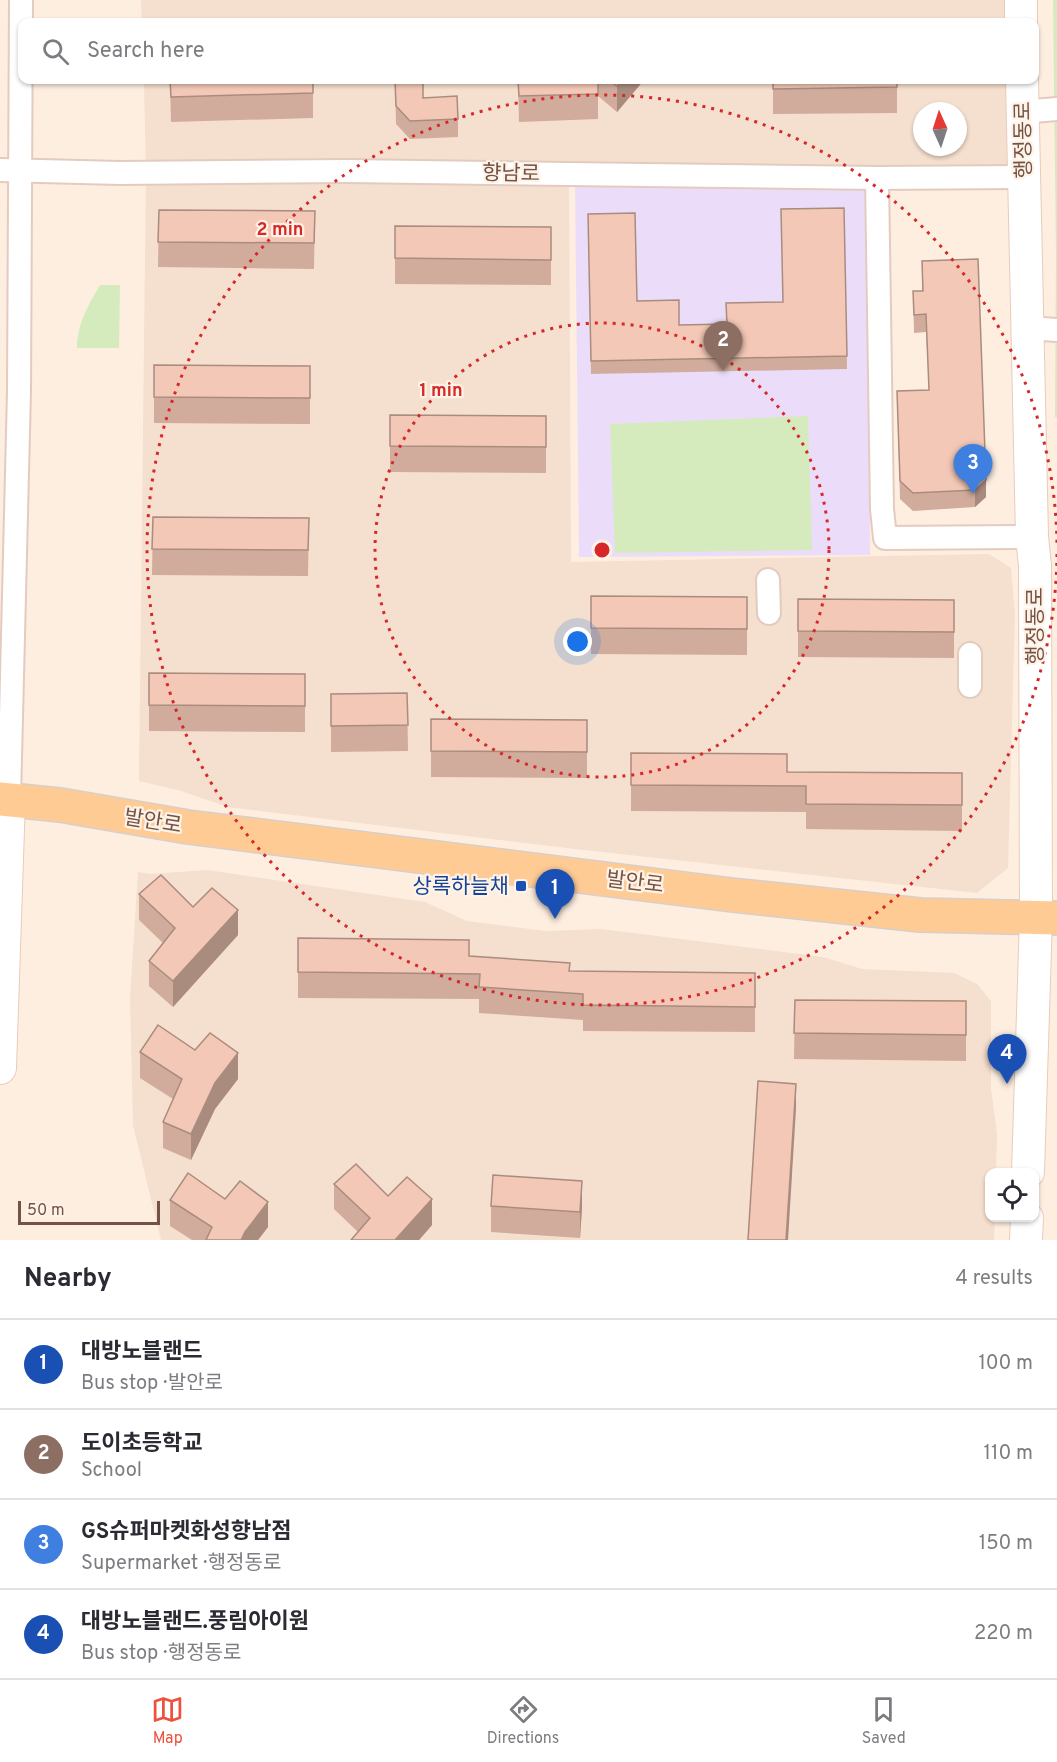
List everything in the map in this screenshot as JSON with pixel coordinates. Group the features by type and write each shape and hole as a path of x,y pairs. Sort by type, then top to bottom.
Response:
{"main road":[{"name":"발안로","path":"5,799 188,826 732,895 920,915 1047,917"}],"street":[{"path":"20,18 21,0"},
{"path":"1021,0 1021,18"},
{"path":"0,1068 11,170 18,51"},
{"name":"행정동로","path":"1022,84 1023,177 1042,329 1032,537 1035,567 1047,917 1028,1168"},
{"path":"1022,112 1057,109"},
{"name":"향남로","path":"11,170 120,173 347,171 878,178 1023,177"},
{"path":"878,178 882,508 885,538 1032,537"},
{"path":"768,580 769,613"},
{"path":"970,654 970,686"},
{"path":"1026,1240 1027,1222"}],"shaded area":[{"path":"141,0 1021,0 1021,18 142,18"},
{"path":"144,84 1022,84 1023,177 569,174 571,562 989,554 1011,568 1015,613 1008,868 977,893 575,849 228,807 178,790 139,781 146,173"},
{"path":"575,183 868,187 870,555 579,557"},
{"path":"207,870 425,902 467,921 546,931 601,929 823,957 862,969 954,973 977,984 991,1001 991,1089 997,1135 996,1168 985,1168 985,1222 995,1222 994,1240 161,1240 133,1125 130,997 138,872 150,874"}],"green space":[{"path":"1053,0 1057,0 1057,417 1055,417"},
{"path":"100,285 120,285 119,348 77,348 81,323"},
{"path":"808,416 812,550 615,553 610,424"}],"building":[{"path":"170,84 313,84 313,93 171,97"},
{"path":"395,84 423,84 423,98 457,96 458,119 410,121 396,106"},
{"path":"518,84 598,84 598,94 519,96"},
{"path":"773,84 897,84 897,87 773,89"},
{"path":"844,208 847,356 591,361 588,214 635,213 637,301 679,300 679,325 727,324 726,303 783,302 781,209"},
{"path":"159,210 315,211 314,243 158,242"},
{"path":"395,226 551,227 551,260 395,258"},
{"path":"978,259 986,480 975,490 913,493 900,481 897,391 929,390 926,314 914,315 913,291 923,291 922,261"},
{"path":"154,365 310,366 310,398 154,397"},
{"path":"390,415 546,416 546,447 390,446"},
{"path":"153,517 309,518 308,550 152,549"},
{"path":"591,596 747,597 747,629 591,628"},
{"path":"798,599 954,600 954,632 798,631"},
{"path":"149,673 305,674 305,706 149,705"},
{"path":"407,693 408,725 331,726 331,694"},
{"path":"431,719 587,720 587,752 431,751"},
{"path":"631,753 787,754 787,772 962,773 962,805 806,804 806,786 631,785"},
{"path":"161,875 193,907 212,888 238,910 173,981 149,961 175,928 139,894"},
{"path":"298,938 469,940 469,956 570,963 569,971 755,973 755,1007 583,1005 583,994 479,987 480,974 298,972"},
{"path":"795,1000 966,1001 966,1035 794,1033"},
{"path":"158,1025 195,1050 210,1033 238,1053 215,1083 191,1134 163,1122 182,1079 140,1052"},
{"path":"758,1081 796,1084 786,1240 748,1240"},
{"path":"356,1164 388,1196 407,1177 432,1199 395,1240 351,1240 370,1218 334,1184"},
{"path":"188,1173 225,1199 240,1181 268,1202 241,1240 206,1240 212,1227 170,1200"},
{"path":"493,1175 582,1181 580,1212 491,1206"}],"place":[{"name":"도이초등학교","path":"723,371"},
{"name":"GS슈퍼마켓화성향남점","path":"973,494"},
{"name":"상록하늘채","path":"521,886"},
{"name":"대방노블랜드","path":"555,919"},
{"name":"대방노블랜드.풍림아이원","path":"1007,1084"}]}
